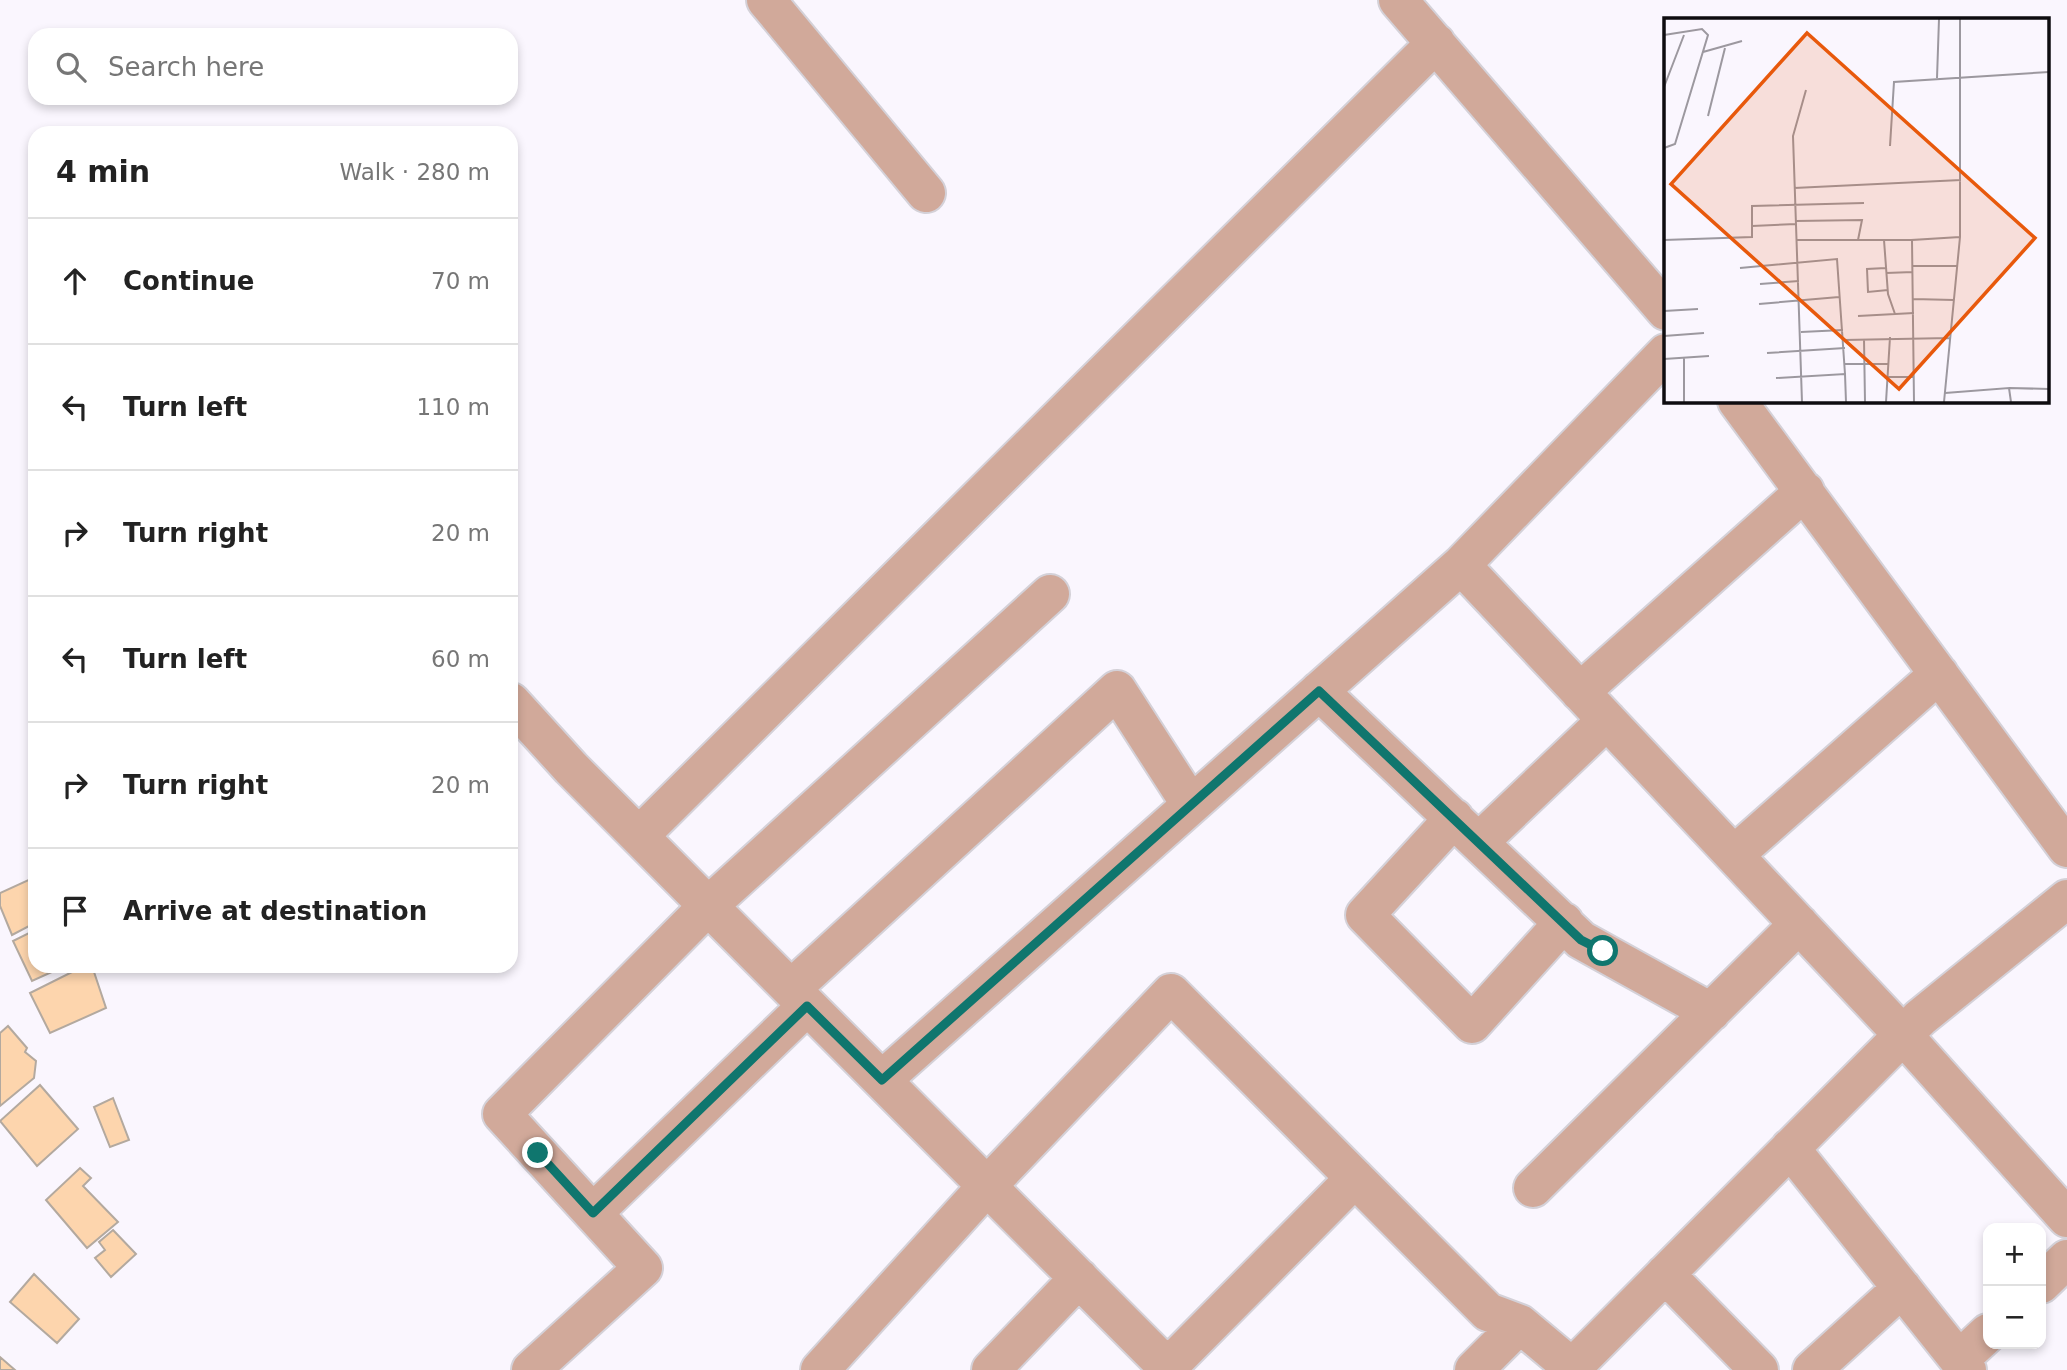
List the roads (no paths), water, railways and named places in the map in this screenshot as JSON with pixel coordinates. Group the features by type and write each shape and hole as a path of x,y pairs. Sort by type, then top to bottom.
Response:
{"street":[{"path":"766,0 926,193"},
{"path":"1398,0 1664,309"},
{"path":"639,836 1436,43"},
{"path":"882,1080 1461,565 1664,355"},
{"path":"1738,402 2067,848"},
{"path":"1580,692 1805,491"},
{"path":"1461,565 1903,1035 2067,1218"},
{"path":"531,1370 643,1268 502,1114 708,905 1050,594"},
{"path":"1734,855 1939,674"},
{"path":"593,1213 799,997 1117,690 1191,805"},
{"path":"1319,691 1581,940 1711,1012"},
{"path":"518,709 639,836 1167,1369 1355,1178"},
{"path":"1564,922 1472,1024 1365,915 1467,830 1607,720"},
{"path":"820,1370 987,1186 1171,993 1488,1312 1520,1324 1574,1369 1920,1018 2067,899"},
{"path":"1533,1188 1799,924"},
{"path":"1790,1148 1963,1365 1983,1339"},
{"path":"2046,1279 2067,1259"},
{"path":"1665,1274 1759,1370"},
{"path":"991,1370 1079,1278"},
{"path":"1812,1370 1902,1289"},
{"path":"1474,1370 1520,1324"}]}
